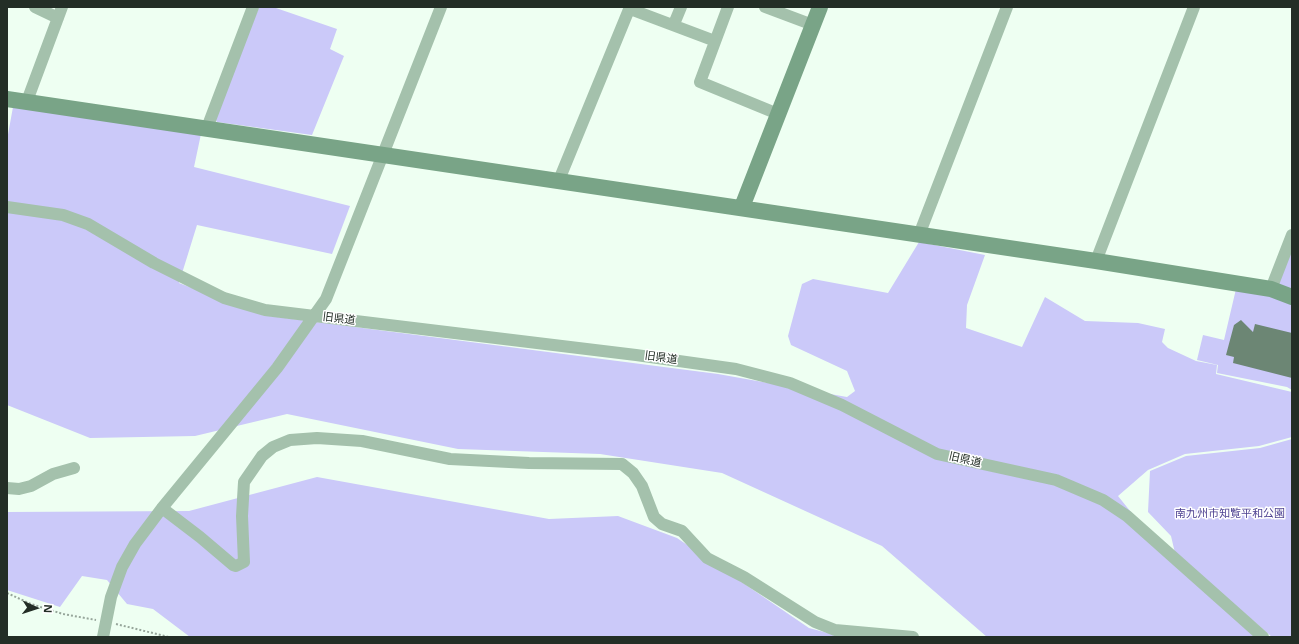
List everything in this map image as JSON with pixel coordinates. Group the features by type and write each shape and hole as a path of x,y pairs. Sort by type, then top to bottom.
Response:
{"street":[{"path":"27,102 60,12 35,7"},
{"path":"207,128 253,7"},
{"path":"103,637 111,597 122,566 135,544 162,508 259,392 326,299 441,7"},
{"path":"674,24 681,7"},
{"path":"728,7 700,82 778,114"},
{"path":"765,7 813,25"},
{"path":"742,207 820,7"},
{"path":"919,235 1007,7"},
{"path":"1096,261 1194,7"},
{"path":"559,180 630,8 715,41"},
{"path":"7,99 742,207 1096,261 1271,289 1292,297"},
{"name":"旧県道","path":"7,207 64,215 88,224 154,263 224,298 264,310 659,358 736,369 790,384 842,405 937,454 1056,480 1103,500 1127,516 1263,637"},
{"path":"1271,289 1292,235"},
{"path":"162,508 200,536 236,566 244,562 242,516 244,482 262,456 273,447 290,440 317,438 362,441 450,459 529,463 622,464 633,473 642,486 654,517 662,524 682,531 707,558 744,577 815,622 835,630 913,637"},
{"path":"7,488 19,489 31,486 53,474 74,468"}],"path":[{"path":"7,593 31,604 63,614 107,622 169,637"}],"green space":[{"path":"259,7 273,7 337,29 330,49 344,56 312,135 217,122 215,119"},
{"path":"13,107 201,134 194,167 350,206 332,254 197,225 179,283 262,315 718,374 847,397 855,391 847,371 791,345 788,336 802,284 813,279 888,293 919,242 985,255 967,305 966,328 1022,347 1045,297 1085,321 1138,323 1165,329 1162,342 1168,348 1196,361 1217,365 1216,374 1292,392 1292,437 1259,446 1185,454 1148,470 1118,496 1172,563 1255,637 987,637 882,546 722,473 600,454 458,449 287,414 195,436 90,438 7,405 7,140"},
{"path":"1292,247 1292,390 1287,387 1217,373 1218,365 1197,360 1203,335 1224,340 1236,289 1273,296"},
{"name":"南九州市知覧平和公園","path":"1292,439 1292,637 1272,637 1175,553 1171,536 1148,512 1150,471 1186,456 1260,448"},
{"path":"317,477 549,519 618,516 677,538 809,628 843,637 190,637 153,609 127,604 107,580 82,576 60,607 7,590 7,512 189,511"}],"building":[{"path":"1241,320 1253,332 1255,324 1292,333 1292,378 1233,363 1234,357 1226,355 1234,325"}]}
